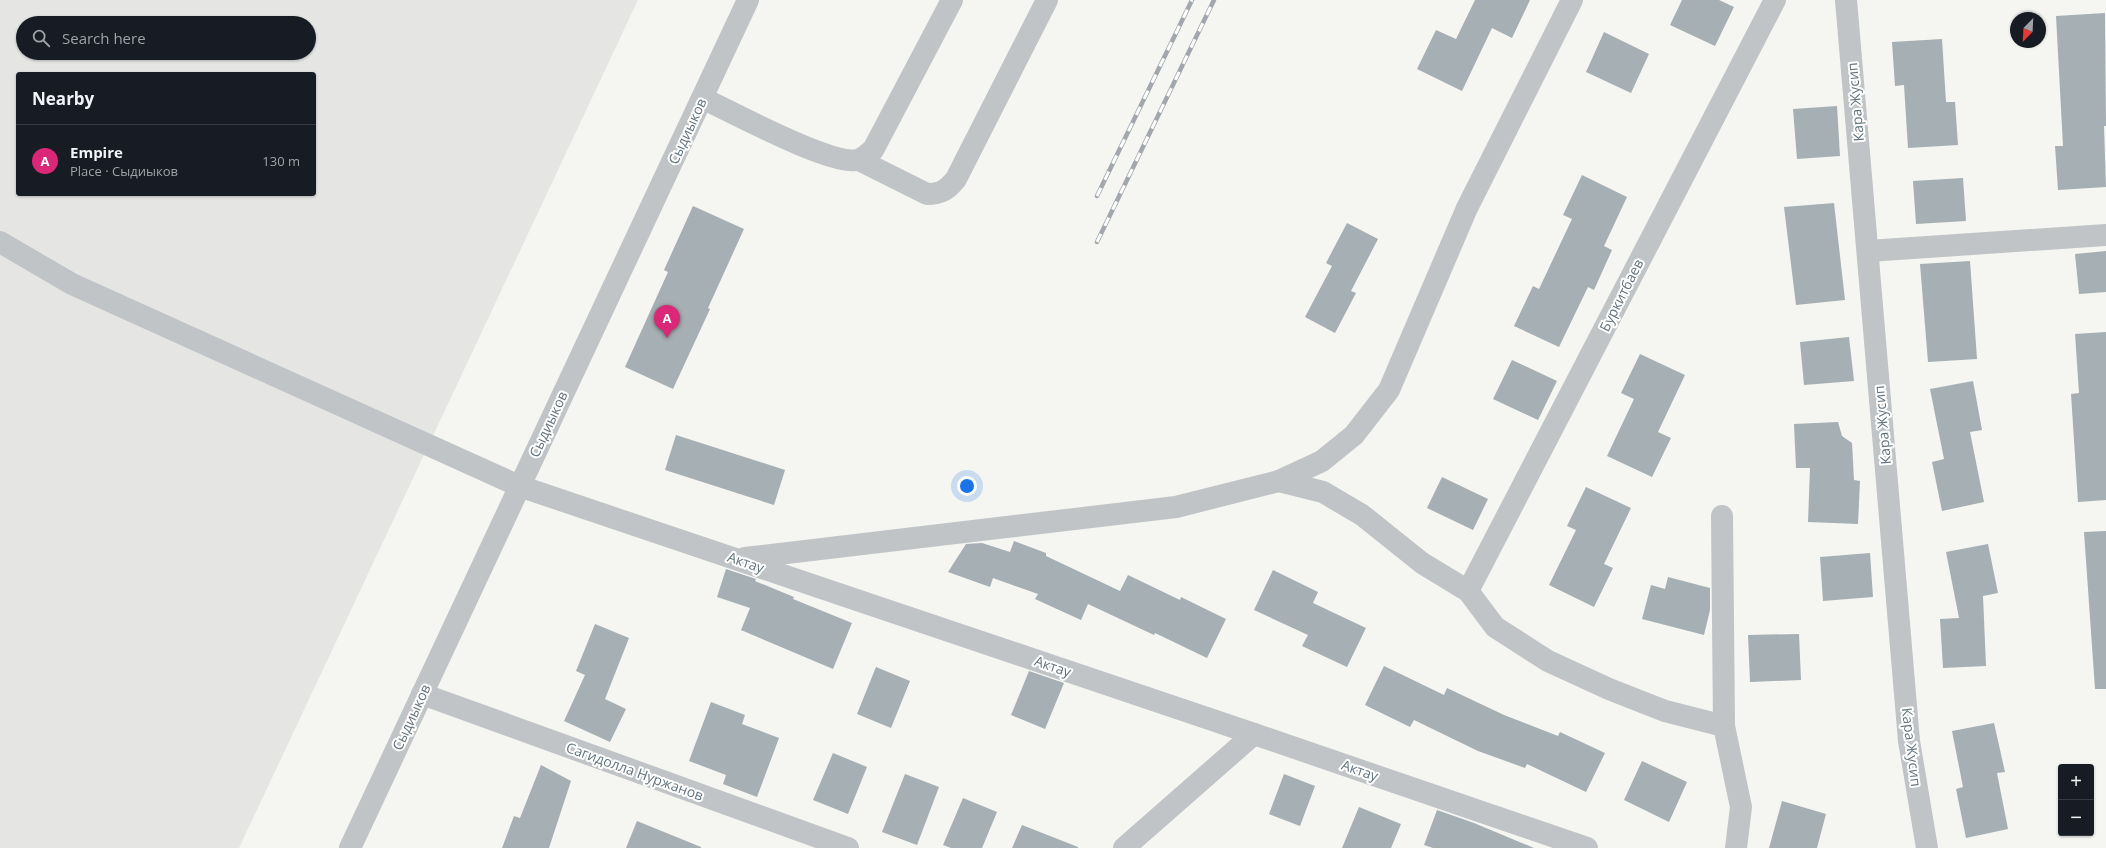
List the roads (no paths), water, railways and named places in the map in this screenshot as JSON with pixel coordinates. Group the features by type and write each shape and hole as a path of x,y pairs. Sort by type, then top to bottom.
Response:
{"street":[{"name":"Сыдиыков","path":"355,846 422,694 748,0"},
{"path":"859,160 873,150 952,0"},
{"path":"702,98 816,152 842,160 859,160 926,194 938,194 949,188 956,178 1047,0"},
{"path":"739,559 1176,506 1279,480 1322,461 1354,435 1389,390 1467,208 1572,0"},
{"name":"Буркитбаев","path":"1468,590 1775,0"},
{"name":"Кара Жусип","path":"1846,0 1909,741 1927,848"},
{"path":"1868,251 2106,235"},
{"name":"Актау","path":"0,242 72,284 519,486 739,559 1587,848"},
{"path":"1279,480 1323,492 1362,515 1422,563 1468,590 1495,627 1548,661 1609,689 1665,712 1724,726"},
{"path":"1722,516 1724,726 1741,807 1736,848"},
{"name":"Сагидолла Нуржанов","path":"422,694 848,848"},
{"path":"1124,848 1254,734"}],"railway":[{"path":"1097,196 1192,0"},
{"path":"1097,242 1214,0"}],"place":[{"name":"Empire","path":"667,338"}]}
